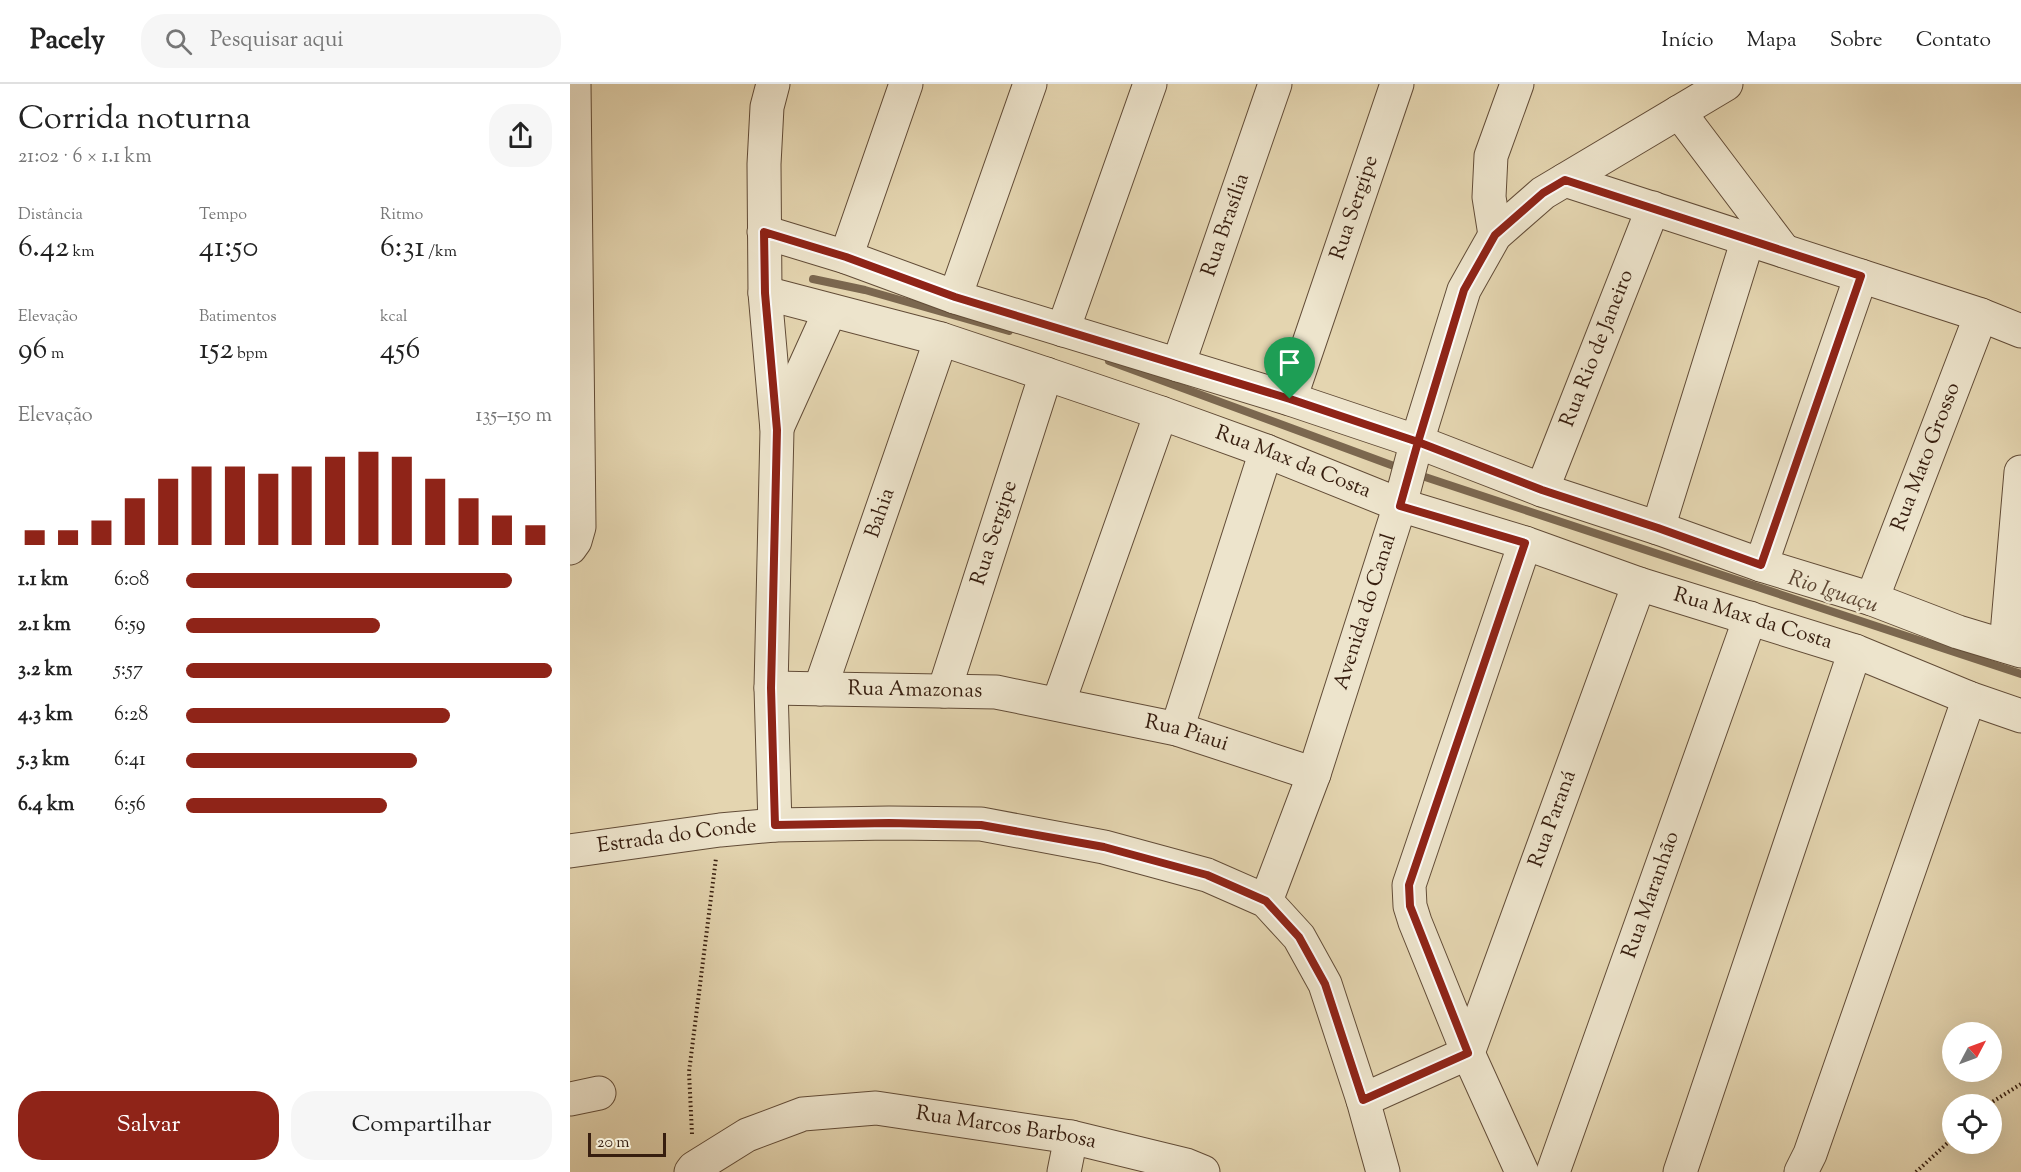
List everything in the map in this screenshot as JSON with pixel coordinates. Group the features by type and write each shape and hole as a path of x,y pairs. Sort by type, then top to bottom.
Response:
{"street":[{"path":"573,545 579,528 574,84"},
{"path":"773,84 767,107 764,232 765,293 777,430 771,688 775,825"},
{"path":"846,257 906,84"},
{"path":"955,297 1030,84"},
{"path":"1063,330 1150,84"},
{"name":"Rua Brasília","path":"1178,365 1275,84"},
{"name":"Rua Sergipe","path":"1290,399 1397,84"},
{"path":"1495,235 1489,197 1491,156 1517,84"},
{"path":"1416,445 1464,290 1495,235 1543,193 1726,84"},
{"path":"1680,112 1784,251"},
{"path":"1565,180 1981,315 2021,331"},
{"name":"Rua Rio de Janeiro","path":"1542,490 1653,208"},
{"path":"764,232 846,257 955,297 1290,399 1542,490 1761,565 1872,599 1958,632 2014,649 2021,472"},
{"path":"1658,528 1748,239"},
{"path":"1761,565 1861,276"},
{"name":"Rua Max da Costa","path":"765,293 941,339 1046,374 1161,413 1401,502 1639,584 1855,651 1969,698 2021,716"},
{"path":"777,430 830,311"},
{"name":"Rua Mato Grosso","path":"1872,599 1981,315"},
{"name":"Bahia","path":"820,688 941,339"},
{"name":"Rua Sergipe","path":"944,691 1046,374"},
{"path":"1058,704 1161,413"},
{"name":"Avenida do Canal","path":"1266,901 1314,774 1401,502 1416,445"},
{"path":"1177,729 1266,451"},
{"path":"1522,1172 1468,1053 1410,906 1409,885 1525,543"},
{"name":"Rua Paraná","path":"1468,1053 1639,584"},
{"name":"Rua Maranhão","path":"1553,1172 1750,618"},
{"path":"1680,1172 1855,651"},
{"name":"Rua Amazonas","path":"771,688 996,692 1058,704"},
{"path":"1801,1172 1810,1154 1969,698"},
{"name":"Rua Piaui","path":"1058,704 1177,729 1314,774"},
{"name":"Estrada do Conde","path":"570,851 720,830 775,825 889,823 981,825 1104,847 1207,875 1266,901 1299,937 1325,984 1363,1100 1383,1172"},
{"path":"1363,1100 1468,1053"},
{"name":"Rua Marcos Barbosa","path":"692,1170 747,1135 803,1114 876,1108 1071,1137 1186,1165 1203,1172"},
{"path":"1064,1172 1071,1137"}],"path":[{"path":"692,1170 689,1072 720,830"},
{"path":"2002,1096 2021,1084"},
{"path":"1916,1172 1942,1148"}],"waterway":[{"name":"Rio Iguaçu","path":"813,279 865,290 1009,331"},
{"name":"Rio Iguaçu","path":"1109,361 1402,469"},
{"name":"Rio Iguaçu","path":"1416,474 2021,674"}],"route":[{"path":"1290,399 955,297 846,257 764,232 765,293 777,430 771,688 775,825 889,823 981,825 1104,847 1207,875 1266,901 1299,937 1325,984 1363,1100 1468,1053 1410,906 1409,885 1525,543 1400,506 1418,442 1542,490 1761,565 1861,276 1565,180 1543,193 1495,235 1464,290 1418,442 1290,399"}]}
